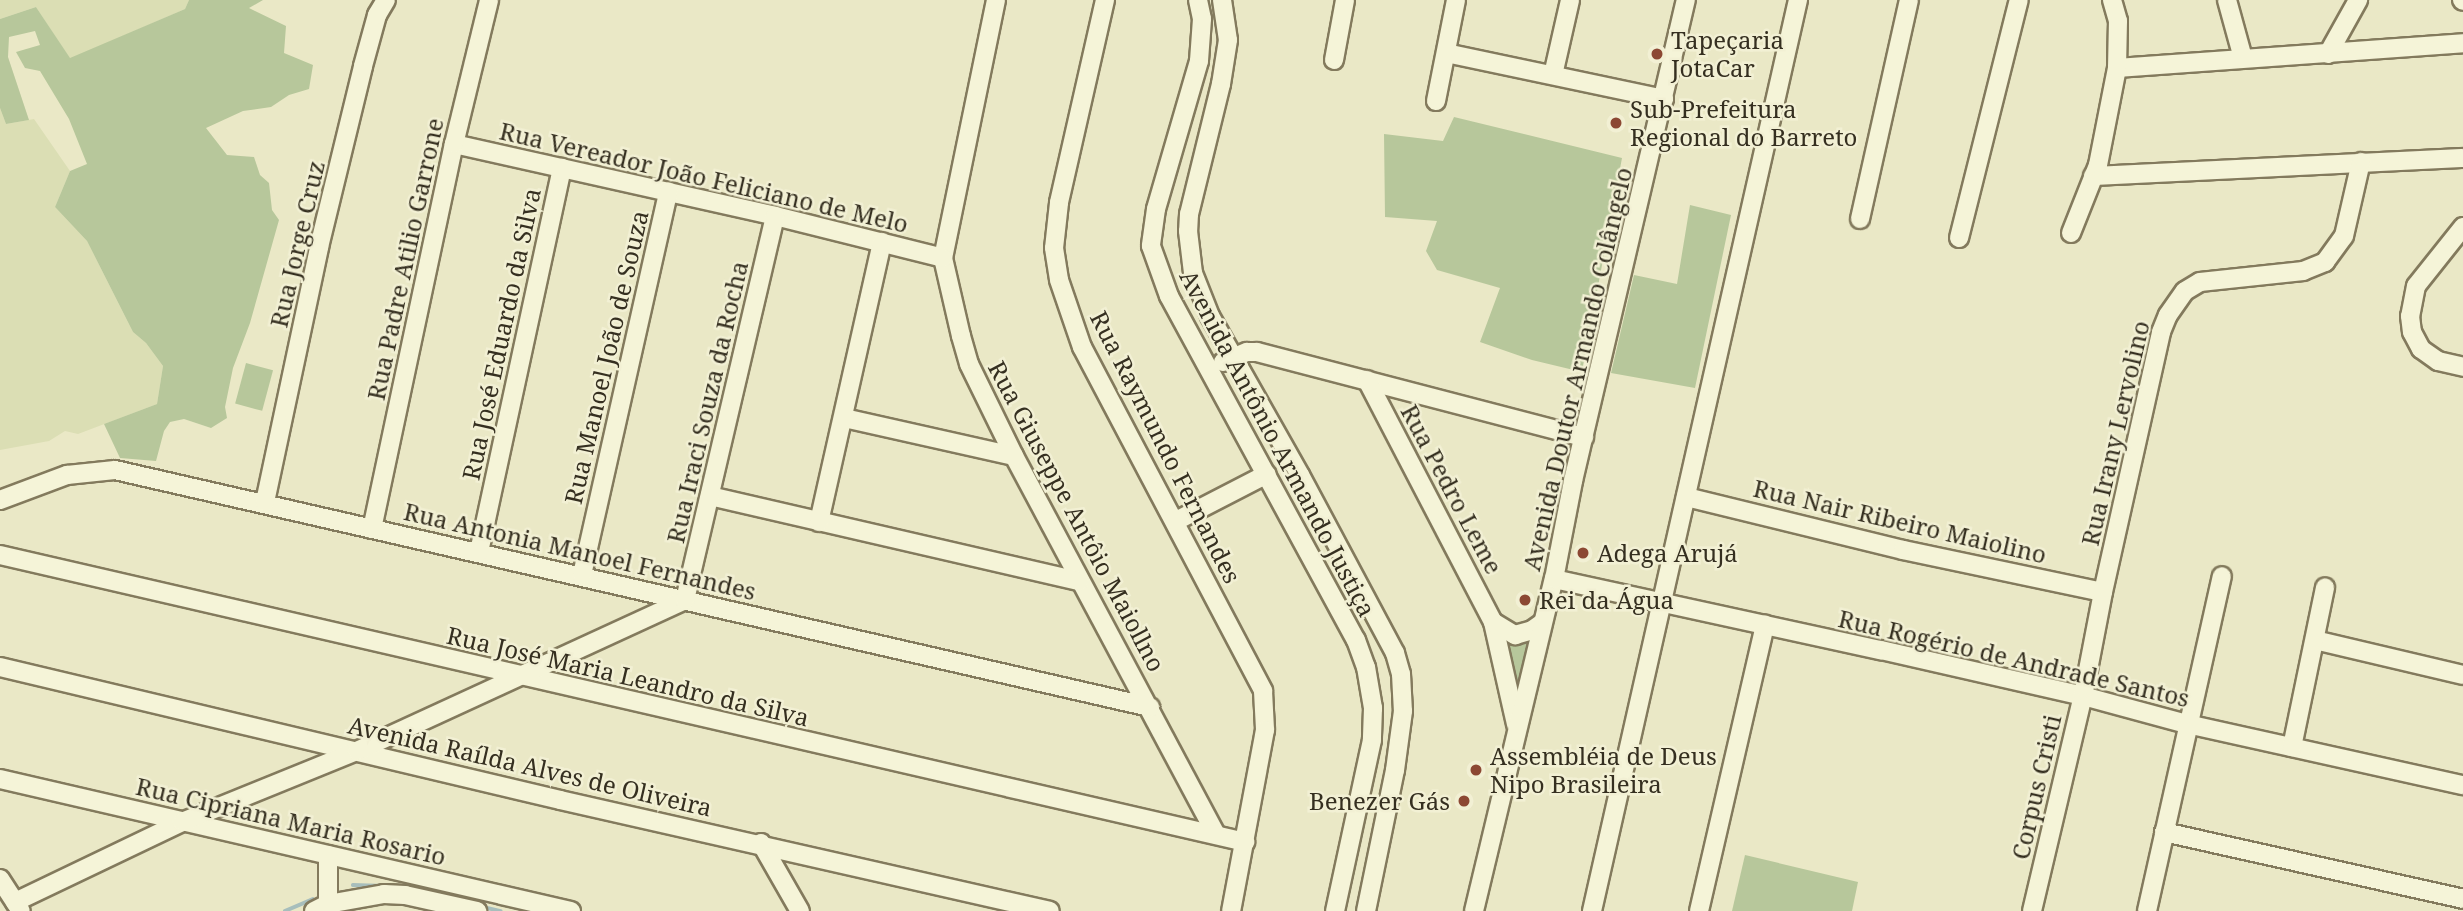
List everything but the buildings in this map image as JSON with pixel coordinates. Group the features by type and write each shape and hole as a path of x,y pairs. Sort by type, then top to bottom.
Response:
{"street":[{"name":"Rua Jorge Cruz","path":"265,502 319,247 363,66 377,15 386,0"},
{"name":"Rua Padre Atilio Garrone","path":"372,529 454,144 489,0"},
{"name":"Rua Giuseppe Antôio Maiollno","path":"996,0 943,258 969,364 1079,581 1150,707 1216,835"},
{"name":"Rua Raymundo Fernandes","path":"1105,0 1059,203 1054,248 1059,280 1082,347 1176,521 1263,691 1265,730 1231,911"},
{"name":"Avenida Antônio Armando Justiça","path":"1198,0 1202,19 1199,61 1156,209 1151,246 1169,296 1356,640 1372,690 1373,725 1368,763 1335,911"},
{"name":"Avenida Antônio Armando Justiça","path":"1222,0 1228,40 1192,196 1188,231 1193,272 1198,288 1233,356 1395,653 1401,674 1402,710 1395,770 1366,911"},
{"path":"1334,61 1345,0"},
{"path":"1436,101 1456,0"},
{"path":"1553,75 1570,0"},
{"name":"Avenida Doutor Armando Colângelo","path":"1474,911 1554,579 1584,437 1686,0"},
{"path":"1592,911 1798,0"},
{"path":"1860,219 1909,0"},
{"path":"1959,238 2019,0"},
{"path":"2070,233 2093,176 2117,68 2118,21 2112,0"},
{"path":"2227,0 2243,58"},
{"path":"2328,54 2358,0"},
{"path":"2117,68 2463,43"},
{"path":"1446,53 1664,99"},
{"name":"Rua Vereador João Feliciano de Melo","path":"454,144 775,216 943,258"},
{"path":"2093,176 2463,158"},
{"name":"Rua Irany Lervolino","path":"2103,592 2161,332 2168,314 2185,291 2200,282 2303,271 2325,262 2344,236 2361,162"},
{"name":"Rua José Eduardo da Silva","path":"479,552 562,168"},
{"name":"Rua Manoel João de Souza","path":"582,575 668,192"},
{"name":"Rua Iraci Souza da Rocha","path":"685,600 775,216"},
{"path":"2463,228 2416,286 2410,316 2412,332 2421,349 2438,361 2463,367"},
{"path":"820,522 882,242"},
{"path":"1209,370 1233,356 1258,352 1584,437"},
{"name":"Rua Pedro Leme","path":"1367,380 1493,622 1518,731"},
{"path":"844,418 1014,456"},
{"name":"Rua Antonia Manoel Fernandes","path":"0,500 68,475 115,470 265,502 372,529 1150,707"},
{"path":"1176,521 1271,481 1300,475"},
{"path":"710,496 1079,581"},
{"name":"Rua Nair Ribeiro Maiolino","path":"1686,497 1903,550 2103,592"},
{"name":"Rua José Maria Leandro da Silva","path":"0,555 1245,842"},
{"path":"2147,911 2186,724 2222,576"},
{"name":"Rua Rogério de Andrade Santos","path":"1554,579 2083,696 2186,724 2463,785"},
{"path":"2292,747 2325,587"},
{"name":"Corpus Cristi","path":"2032,911 2083,696 2103,592"},
{"path":"0,879 18,906 182,822 357,751 685,600"},
{"path":"1493,622 1515,635 1532,630 1542,623"},
{"path":"1699,911 1765,625"},
{"path":"2315,640 2463,675"},
{"name":"Avenida Raílda Alves de Oliveira","path":"0,667 560,800 761,843 1050,911"},
{"path":"290,736 298,741 300,750 295,774"},
{"name":"Rua Cipriana Maria Rosario","path":"0,779 571,911"},
{"path":"2164,832 2463,899"},
{"path":"761,843 800,911"},
{"path":"328,855 321,907 384,894 405,895 477,911"}],"green space":[{"path":"0,0 189,0 185,9 70,59 36,7 0,19"},
{"path":"189,0 263,0 249,8 286,26 284,53 313,65 309,89 289,95 271,107 243,111 206,128 227,155 254,157 260,175 269,183 272,210 279,220 250,323 233,368 225,407 227,418 211,428 184,419 170,422 164,431 156,461 120,458 104,424 157,404 163,366 146,343 133,332 87,241 55,207 70,171 87,164 69,119 40,71 25,68 16,52 40,45 35,31 9,37 8,57 29,120 6,124 0,108 0,19 36,7 70,58 185,9"},
{"path":"0,108 6,124 34,119 70,171 55,207 87,241 133,332 146,343 163,366 157,404 78,434 65,431 49,441 0,450"},
{"path":"1454,117 1622,158 1582,372 1532,360 1480,342 1500,288 1437,270 1426,251 1437,221 1385,217 1384,134 1443,141"},
{"path":"1690,205 1731,215 1695,388 1611,373 1634,275 1677,284"},
{"path":"246,363 273,370 262,411 235,404"},
{"path":"1534,634 1526,681 1512,679 1504,635"},
{"path":"1745,855 1858,882 1852,911 1732,911"}],"waterway":[{"path":"353,885 383,886"},
{"path":"285,911 313,899"},
{"path":"483,907 501,911"}],"place":[{"name":"Tapeçaria JotaCar","path":"1657,54"},
{"name":"Sub-Prefeitura Regional do Barreto","path":"1616,123"},
{"name":"Adega Arujá","path":"1583,553"},
{"name":"Rei da Água","path":"1525,600"},
{"name":"Assembléia de Deus Nipo Brasileira","path":"1476,770"},
{"name":"Benezer Gás","path":"1464,801"}]}
